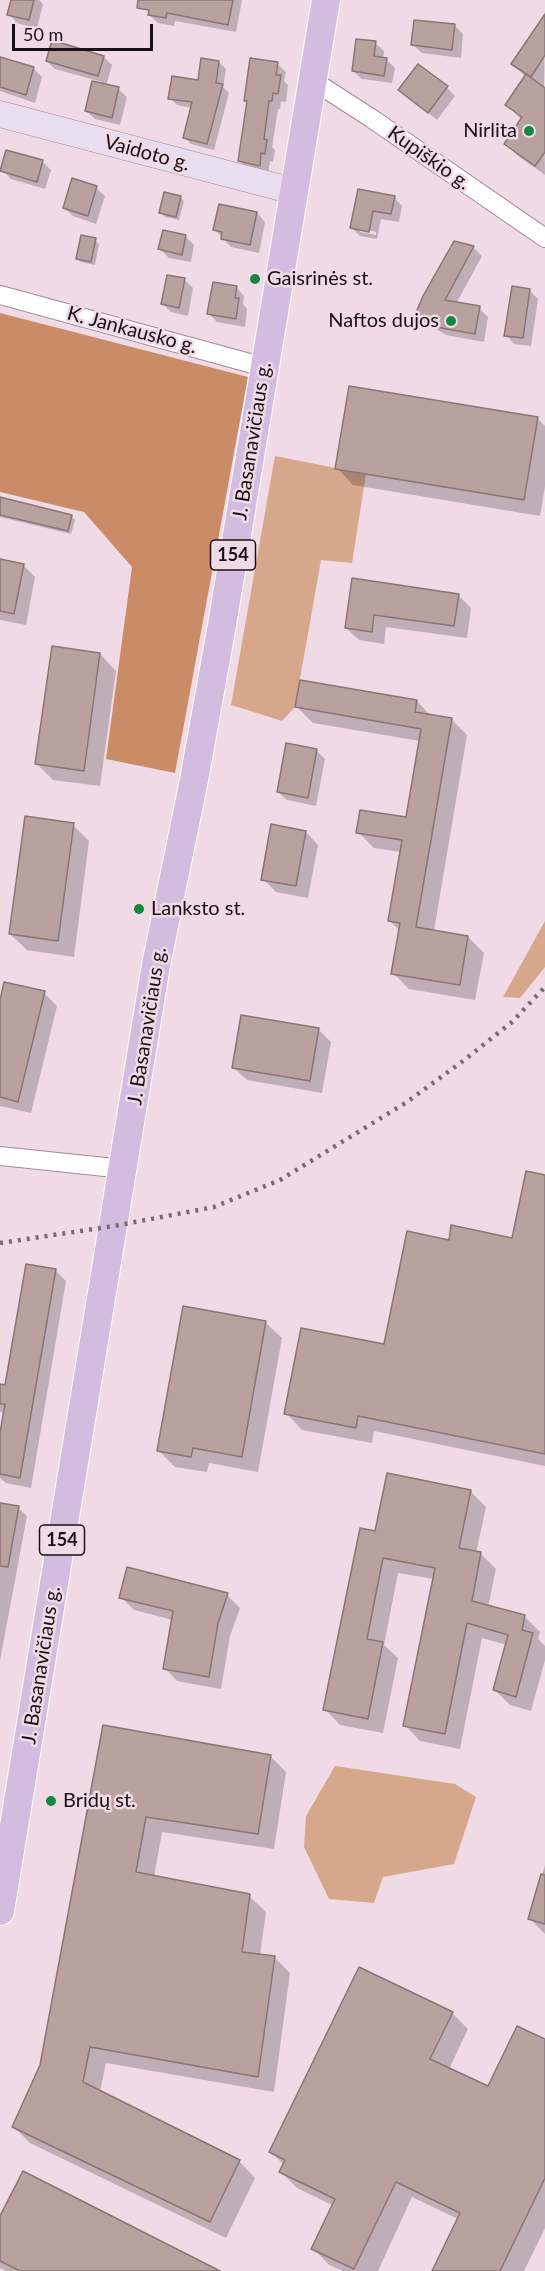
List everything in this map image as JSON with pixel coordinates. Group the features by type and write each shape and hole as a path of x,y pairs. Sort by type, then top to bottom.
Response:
{"main road":[{"name":"J. Basanavičiaus g.","path":"0,1911 156,965 194,780 220,636 326,0"},
{"name":"Vaidoto g.","path":"0,114 293,191"}],"street":[{"name":"Kupiškio g.","path":"312,80 372,118 545,238"},
{"name":"K. Jankausko g.","path":"0,295 264,367"},
{"path":"0,1156 123,1169"}],"shaded area":[{"path":"0,313 248,377 175,773 106,759 132,567 84,512 0,492"},
{"path":"275,456 366,474 352,563 321,560 295,707 282,721 231,705"},
{"path":"545,921 545,967 520,998 503,997"},
{"path":"335,1766 455,1784 476,1797 454,1864 383,1877 374,1903 329,1899 304,1847 306,1816"}],"building":[{"path":"11,0 34,0 29,20 7,15"},
{"path":"138,0 233,0 228,25 167,13 166,18 148,15 149,10 137,8"},
{"path":"545,14 545,55 531,77 511,64"},
{"path":"414,20 455,24 452,50 411,45"},
{"path":"356,39 376,41 374,56 387,58 384,76 352,71"},
{"path":"52,40 104,56 98,76 46,61"},
{"path":"0,57 34,67 26,95 0,87"},
{"path":"201,58 219,61 216,83 223,84 207,144 183,138 192,102 168,99 172,76 198,80"},
{"path":"250,58 278,62 276,75 281,75 278,94 273,93 272,101 269,101 264,139 267,140 265,154 261,153 260,166 238,161 247,101 244,101"},
{"path":"418,64 448,86 428,113 398,90"},
{"name":"Nirlita","path":"526,74 545,88 545,152 535,166 504,144 522,117 505,105"},
{"path":"92,81 119,87 112,118 85,111"},
{"path":"6,150 43,160 37,182 0,171"},
{"path":"72,178 97,186 88,216 63,208"},
{"path":"358,189 395,196 391,214 373,211 369,232 350,228"},
{"path":"164,192 181,196 176,217 159,213"},
{"path":"219,204 257,212 250,245 221,239 222,232 213,230"},
{"path":"163,230 186,235 182,255 158,249"},
{"path":"81,235 96,238 91,262 76,259"},
{"path":"454,241 474,246 445,300 480,306 475,334 436,327 415,315"},
{"path":"167,275 185,278 179,308 161,304"},
{"path":"213,282 237,286 235,298 239,298 236,319 207,314"},
{"path":"512,286 530,289 523,338 504,336"},
{"path":"349,386 538,417 524,500 335,469"},
{"path":"0,497 72,515 68,531 0,515"},
{"path":"0,559 24,564 14,614 0,611"},
{"path":"352,578 459,594 454,626 374,615 372,632 345,628"},
{"path":"52,646 100,653 84,771 35,764"},
{"path":"300,680 417,700 415,712 452,718 416,927 468,936 460,985 391,974 400,923 388,921 402,840 356,833 360,810 406,817 421,729 295,707"},
{"path":"286,743 317,749 308,798 277,792"},
{"path":"25,816 74,823 58,941 9,934"},
{"path":"271,824 306,831 296,886 261,880"},
{"path":"4,982 45,991 18,1102 0,1097 0,1000"},
{"path":"241,1015 319,1028 310,1081 232,1068"},
{"path":"526,1171 545,1175 545,1454 358,1416 356,1428 284,1414 301,1328 384,1344 407,1231 449,1240 451,1225 512,1238"},
{"path":"26,1264 56,1269 20,1478 0,1474 0,1433 5,1404 0,1404 0,1384 5,1385"},
{"path":"183,1306 266,1321 242,1457 193,1448 191,1457 157,1451"},
{"path":"387,1473 471,1490 459,1548 481,1552 472,1601 525,1615 522,1630 533,1633 516,1697 493,1690 508,1635 467,1623 445,1734 403,1726 435,1568 383,1558 367,1639 383,1642 368,1719 323,1710 360,1528 375,1531"},
{"path":"0,1503 19,1506 8,1567 0,1566"},
{"path":"127,1567 228,1593 218,1623 209,1677 163,1669 173,1611 119,1598"},
{"path":"103,1725 271,1755 258,1834 146,1817 136,1872 250,1894 242,1952 275,1956 258,2077 90,2047 83,2082 240,2160 210,2222 12,2127 40,2065"},
{"path":"541,1874 545,1875 545,1924 528,1919"},
{"path":"359,1967 453,2012 430,2059 488,2086 517,2026 545,2039 545,2178 500,2271 432,2271 460,2213 396,2182 354,2269 311,2249 335,2199 279,2172 285,2160 269,2152"},
{"path":"23,2171 220,2271 20,2271 0,2261 0,2216"}],"railway":[{"path":"0,1243 114,1226 214,1207 280,1180 407,1102 512,1022 545,987"}],"place":[{"name":"Nirlita","path":"529,131"},
{"name":"Gaisrinės st.","path":"255,279"},
{"name":"Naftos dujos","path":"451,321"},
{"name":"Lanksto st.","path":"139,909"},
{"name":"Bridų st.","path":"51,1801"}]}
